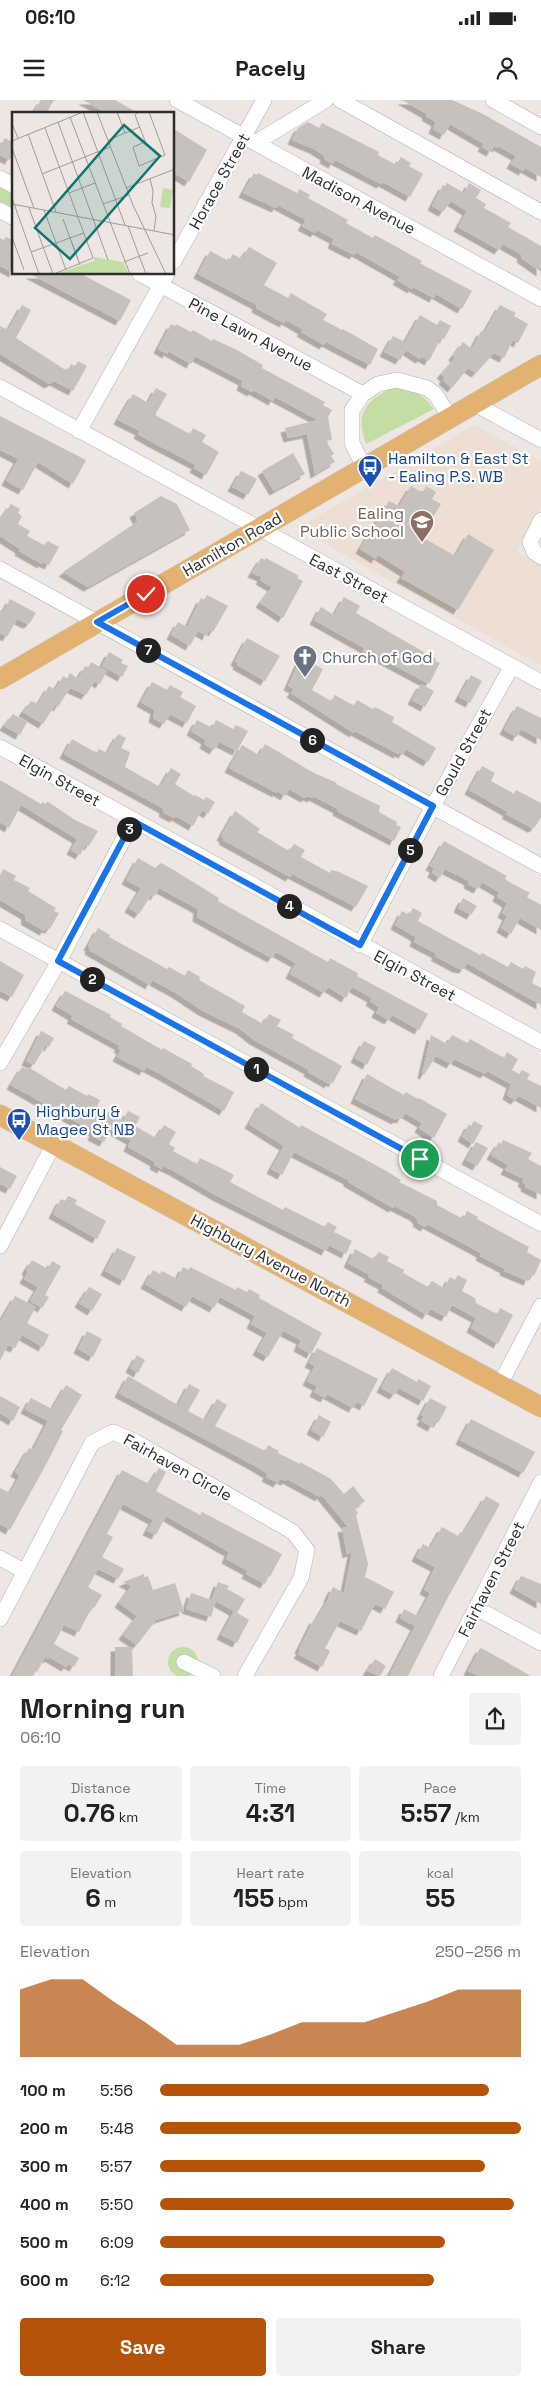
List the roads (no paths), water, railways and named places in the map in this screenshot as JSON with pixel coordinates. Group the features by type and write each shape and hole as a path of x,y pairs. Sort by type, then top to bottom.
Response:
{"main road":[{"name":"Hamilton Road","path":"0,679 541,364"},
{"name":"Highbury Avenue North","path":"0,1115 541,1407"}],"street":[{"name":"Madison Avenue","path":"177,100 541,299"},
{"name":"Horace Street","path":"175,259 249,140 264,100"},
{"path":"249,140 326,100"},
{"path":"340,100 541,212"},
{"path":"493,100 541,127"},
{"path":"0,178 12,185"},
{"path":"0,210 12,217"},
{"name":"Pine Lawn Avenue","path":"144,275 163,280 363,394"},
{"path":"79,430 163,280"},
{"path":"364,467 352,443 352,410 363,394 378,384 397,380 413,382 427,388 435,394 450,417"},
{"name":"East Street","path":"0,387 541,682"},
{"path":"473,403 541,440"},
{"path":"541,520 530,542 534,552 541,557"},
{"path":"0,569 541,866"},
{"name":"Gould Street","path":"360,945 433,806 512,666"},
{"name":"Elgin Street","path":"0,747 541,1042"},
{"path":"0,1064 133,821"},
{"path":"0,928 541,1224"},
{"path":"0,1246 54,1144"},
{"path":"500,1384 541,1306"},
{"name":"Fairhaven Circle","path":"0,1619 92,1443 113,1432 134,1441 293,1532 307,1550 301,1578 245,1676"},
{"name":"Fairhaven Street","path":"441,1676 541,1482"},
{"path":"0,1558 24,1571"},
{"path":"476,1608 541,1643"},
{"path":"184,1662 213,1676"}],"place":[{"name":"Hamilton & East St - Ealing P.S. WB","path":"370,488"},
{"name":"Ealing Public School","path":"422,543"},
{"name":"Church of God","path":"305,678"},
{"name":"Highbury & Magee St NB","path":"19,1141"}]}
